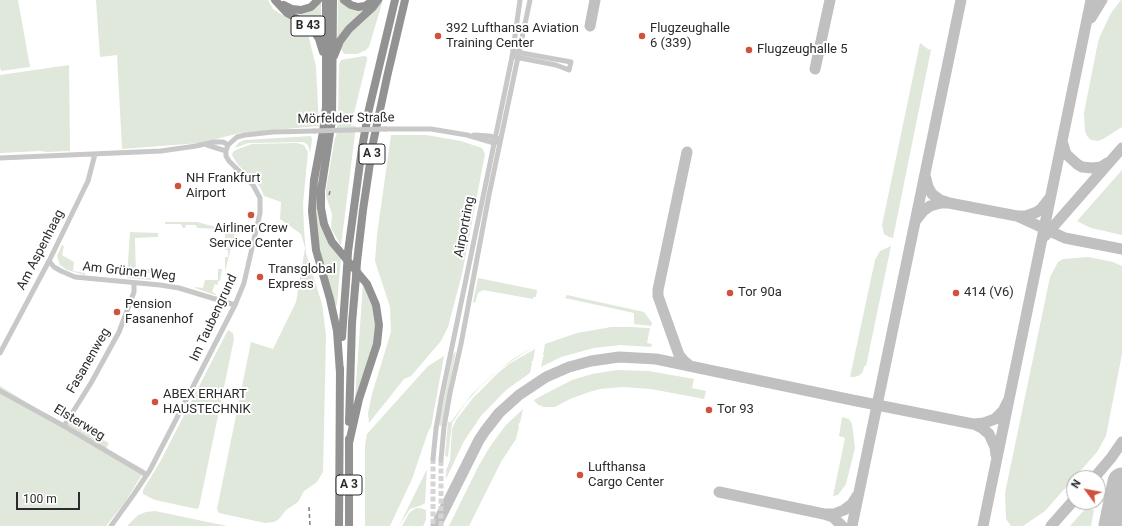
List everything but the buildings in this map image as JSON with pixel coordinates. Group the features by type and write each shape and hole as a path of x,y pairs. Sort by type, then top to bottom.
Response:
{"highway":[{"name":"B 43","path":"275,0 287,13 302,21 314,31 329,62"},
{"name":"B 43","path":"279,0 287,8 301,10 311,7 318,0"},
{"name":"B 43","path":"326,0 329,92 332,120 321,201 324,224 332,242 367,284 376,305 379,325 377,344 359,398 349,444"},
{"name":"B 43","path":"329,62 334,0"},
{"path":"344,0 351,5 361,7 374,0"},
{"name":"B 43","path":"329,62 346,32 378,0"},
{"name":"A 3","path":"339,526 340,373 343,305 348,252 362,148 369,109 395,0"},
{"name":"A 3","path":"349,526 350,362 357,262 363,210 374,143 388,69 405,0"},
{"name":"B 43","path":"324,126 329,92"},
{"name":"A 3","path":"324,126 313,190 312,221 317,255 336,326 340,373"}],"street":[{"name":"Airportring","path":"433,459 436,429 442,396 512,54 520,0"},
{"name":"Airportring","path":"442,460 444,427 449,399 530,0"},
{"path":"521,44 528,54"},
{"path":"512,54 556,65 569,70 571,62 528,54 519,55"},
{"name":"Mörfelder Straße","path":"228,145 237,137 273,132 386,129 431,129 501,140"},
{"path":"0,158 161,151 214,142 223,142 228,145 226,151 206,144"},
{"name":"Im Taubengrund","path":"111,526 148,474 244,283 261,204 258,191 231,164 226,156 226,151"},
{"name":"Am Aspenhaag","path":"0,353 49,261 88,181 95,154"},
{"name":"Am Grünen Weg","path":"49,261 54,267 75,277 179,288 234,305"},
{"name":"Fasanenweg","path":"64,426 91,383 119,332 134,292 134,283"},
{"name":"Elsterweg","path":"0,391 148,474"}],"shaded area":[{"path":"0,0 18,0 30,67 1,71"},
{"path":"96,0 268,0 273,9 302,28 309,38 316,67 319,126 240,133 200,143 122,149 117,55 100,57"},
{"path":"321,0 321,38 288,10"},
{"path":"338,0 368,7 337,44"},
{"path":"380,0 383,0 369,47 357,54 344,54 341,49 348,33"},
{"path":"1121,0 1122,127 1103,139 1098,141 1091,140 1085,131 1084,113 1098,42 1111,13"},
{"path":"920,43 931,50 893,238 884,234 882,225"},
{"path":"364,56 367,57 367,60 351,126 356,126 341,246 331,228 332,214 326,196 338,118 339,64 341,60"},
{"path":"69,65 70,151 0,153 0,75"},
{"path":"391,135 426,135 461,141 482,148 485,154 462,274 448,327 441,341 411,376 404,379 369,423 368,413 372,394 391,332 390,307 375,261 377,235"},
{"path":"311,136 312,140 310,153 308,145 304,142 248,143 235,148 238,143 245,140"},
{"path":"325,138 318,206 341,257 337,305 335,305 320,250 315,217 316,193"},
{"path":"297,143 304,145 308,152 303,204 306,253 322,304 326,335 323,472 317,482 304,491 298,502 286,510 279,519 274,522 265,523 219,513 217,509 251,342 273,349 296,302 305,248 301,234 280,219 281,202 264,196 260,187 238,165 232,155 233,152 238,149 252,144"},
{"path":"1122,170 1122,235 1091,228 1077,221"},
{"path":"165,222 197,222 235,232 225,272 225,257 228,257 228,250 225,250 225,234 223,231 218,229 197,228 196,225 186,225 185,228 183,228 181,224 165,224"},
{"path":"130,232 158,233 158,237 135,238 136,276 145,276 145,269 152,269 151,273 148,273 148,278 151,278 151,280 127,278"},
{"path":"62,245 64,246 62,255 74,262 73,271 85,273 85,275 67,270 60,265 57,256"},
{"path":"891,246 866,366 864,366 860,375 850,377 875,260 880,251"},
{"path":"1088,257 1113,262 1122,266 1122,354 1106,436 1097,452 1081,470 1066,470 1066,487 1045,511 1023,526 1011,526 1006,519 1005,493 1050,277 1058,262 1063,259"},
{"path":"218,269 222,269 220,281 218,281 218,285 215,284 212,292 216,294 215,295 195,288 203,288 205,280 218,280"},
{"path":"478,278 537,290 536,297 533,297 533,299 483,290 478,293 475,303 473,302"},
{"path":"363,283 367,289 367,295 373,303 376,335 355,399"},
{"path":"567,295 644,312 652,323 651,326 634,324 634,313 565,298"},
{"path":"611,327 650,328 647,343 652,344 651,347 620,345 594,348 561,357 541,367 543,357 545,356 543,355 545,344 577,333"},
{"path":"228,330 233,333 234,339 199,507 197,509 155,500 143,494 143,490 160,462"},
{"path":"536,345 499,370 513,359"},
{"path":"535,349 533,361 531,362 530,373 506,390 481,416 464,441 446,479 446,470 450,461 452,429 456,420 473,398 498,373 509,364"},
{"path":"456,351 442,425 440,426 439,424 453,355"},
{"path":"444,356 431,427 412,479 390,526 365,526 365,445 367,434 428,366"},
{"path":"617,370 649,371 694,379 692,388 706,391 704,399 651,389 623,387 600,389 589,392 570,399 555,407 542,407 542,405 540,406 534,400 572,380 592,374"},
{"path":"496,372 467,401 452,423 448,457 445,456 448,422 451,422 471,395"},
{"path":"0,386 65,426 70,422 109,443 106,449 145,470 125,502 106,526 0,526"},
{"path":"523,409 520,423 518,424 519,426 516,439 501,462 469,526 449,526 478,467 491,445 506,425"},
{"path":"842,417 849,419 852,424 855,448 846,484 838,495 833,496 845,438 839,436"},
{"path":"427,469 425,503 410,509 399,526"},
{"path":"416,508 426,510 426,520 423,526 402,526 409,513"},
{"path":"1084,510 1094,510 1091,526 1070,526"},
{"path":"155,511 227,526 127,526 138,515"}],"taxiway":[{"path":"590,26 595,0"},
{"path":"815,69 830,0"},
{"path":"852,526 961,0"},
{"path":"983,526 1091,0"},
{"path":"1091,18 1102,0"},
{"path":"1062,141 1066,154 1082,167 1101,167 1107,163"},
{"path":"1045,236 1122,148"},
{"path":"687,152 658,296 679,355 689,365"},
{"path":"925,175 928,187 932,194 940,200 947,202"},
{"path":"1017,216 1026,216 1037,212 1049,199"},
{"path":"916,220 923,211 930,206 941,203 949,203 1017,216 1065,238 1122,249"},
{"path":"436,526 479,440 499,413 519,395 546,377 569,367 591,361 619,357 656,359 973,424 984,423 995,419 1003,411 1008,401"},
{"path":"974,424 989,434 995,447 996,455"},
{"path":"1101,470 1122,442"},
{"path":"719,492 824,514 833,517 842,526"},
{"path":"825,514 834,514 844,510 852,504 857,496"},
{"path":"1051,526 1066,509"}],"runway":[{"path":"1113,526 1122,482"}],"tunnel":[{"path":"433,459 433,526"},
{"path":"441,460 441,526"}],"railway":[{"path":"329,195 330,191"},
{"path":"309,507 310,526"}],"place":[{"name":"392 Lufthansa Aviation Training Center","path":"438,36"},
{"name":"Flugzeughalle 6 (339)","path":"642,36"},
{"name":"Flugzeughalle 5","path":"749,50"},
{"name":"NH Frankfurt Airport","path":"178,186"},
{"name":"Airliner Crew Service Center","path":"251,215"},
{"name":"Transglobal Express","path":"260,277"},
{"name":"Tor 90a","path":"730,293"},
{"name":"414 (V6)","path":"956,293"},
{"name":"Pension Fasanenhof","path":"117,312"},
{"name":"ABEX ERHART HAUSTECHNIK","path":"155,402"},
{"name":"Tor 93","path":"709,410"},
{"name":"Lufthansa Cargo Center","path":"580,475"}]}
